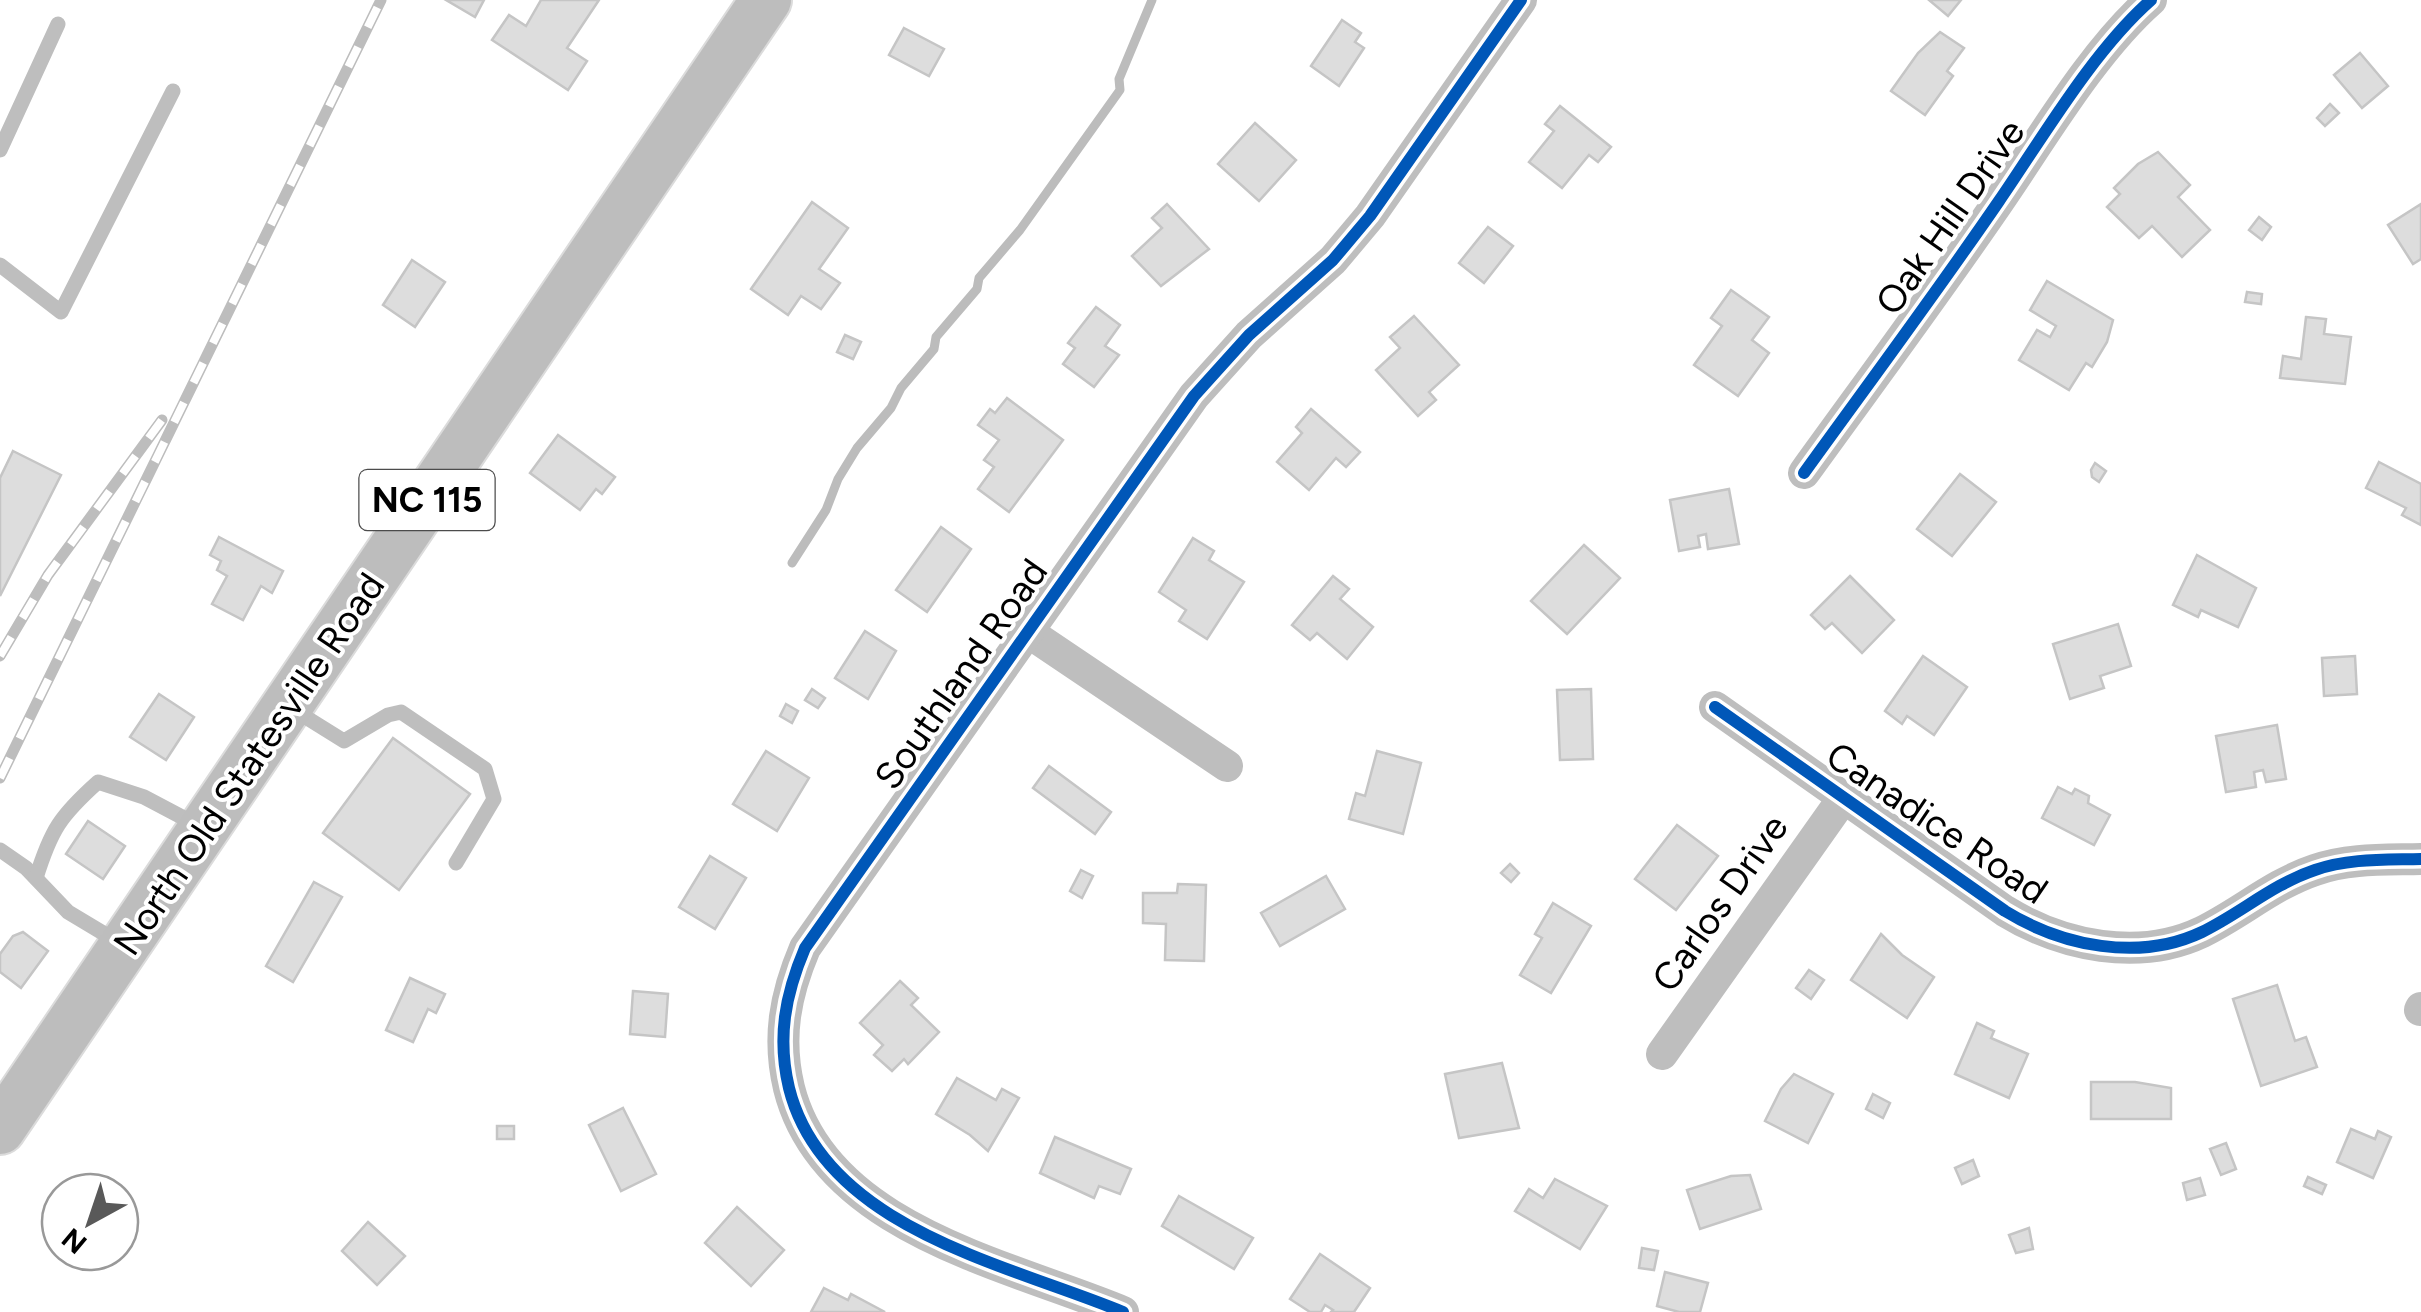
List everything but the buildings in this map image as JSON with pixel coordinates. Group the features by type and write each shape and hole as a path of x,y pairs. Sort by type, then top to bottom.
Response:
{"main road":[{"name":"North Old Statesville Road","path":"0,1130 766,0"}],"street":[{"name":"Southland Road","path":"1122,1312 973,1254 886,1213 848,1185 822,1157 793,1103 784,1068 782,1036 786,1005 805,948 1194,396 1249,335 1333,260 1370,216 1521,0"},
{"name":"Oak Hill Drive","path":"1804,473 2073,93 2124,27 2151,0"},
{"path":"1028,632 1227,766"},
{"name":"Canadice Road","path":"1716,707 2028,925 2060,938 2110,947 2149,947 2190,936 2316,869 2359,860 2421,859"},
{"name":"Carlos Drive","path":"1662,1054 1844,798"}],"lane":[{"path":"0,150 58,24"},
{"path":"0,265 61,312 172,91"},
{"path":"288,706 344,742 388,715 401,712 484,769 494,798 456,863"},
{"path":"36,878 48,840 65,811 98,782 144,797 204,830"},
{"path":"0,850 36,878 68,912 124,946"}],"waterway":[{"path":"792,563 826,510 838,479 857,448 891,408 901,388 934,349 936,337 977,289 979,278 1020,230 1120,90 1119,79 1152,0"}],"railway":[{"path":"0,778 381,0"},
{"path":"0,656 48,575 162,420"}],"cycle path":[{"path":"1123,1312 926,1234 879,1208 840,1175 809,1136 789,1088 784,1034 792,983 805,948 1194,396 1249,335 1333,260 1370,216 1521,0"},
{"path":"1804,473 1951,270 2089,69 2151,0"},
{"path":"1715,707 2005,911 2076,941 2127,948 2178,941 2202,932 2285,883 2315,870 2354,862 2421,859"}]}
